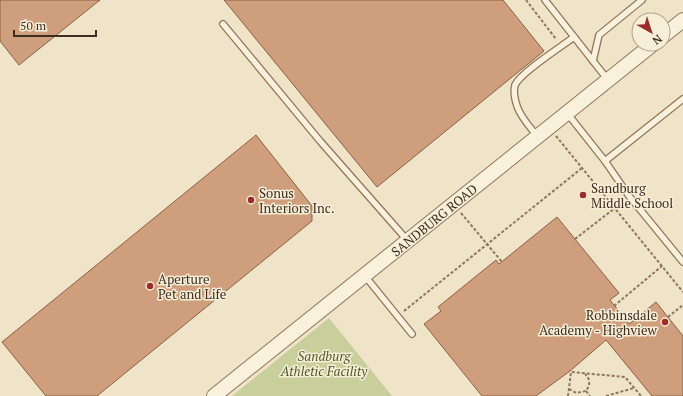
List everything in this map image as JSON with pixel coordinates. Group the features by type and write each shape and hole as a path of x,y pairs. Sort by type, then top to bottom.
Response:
{"street":[{"path":"671,30 683,20"},
{"name":"SANDBURG ROAD","path":"214,396 643,52"}],"lane":[{"path":"545,0 608,80"},
{"path":"593,61 599,35 642,0"},
{"path":"224,24 320,141 408,241"},
{"path":"538,136 522,117 517,108 514,96 515,86 521,76 574,37"},
{"path":"605,161 683,100"},
{"path":"567,113 605,161 629,196 683,262"},
{"path":"365,276 412,334"}],"path":[{"path":"526,0 558,42"},
{"path":"549,128 683,292"},
{"path":"397,316 582,168"},
{"path":"454,204 502,262"},
{"path":"575,239 615,208"},
{"path":"614,306 662,266"},
{"path":"668,317 683,305"},
{"path":"568,396 570,372 625,376 641,396"},
{"path":"569,389 576,393 586,391 589,387 590,381 585,373"},
{"path":"606,396 634,388"},
{"path":"586,391 590,396"}],"green space":[{"name":"Sandburg Athletic Facility","path":"329,318 392,396 232,396"}],"building":[{"path":"0,0 100,0 19,65 0,41"},
{"path":"224,0 503,0 544,51 377,187"},
{"path":"256,135 312,206 312,221 97,396 46,396 2,342"},
{"name":"Sandburg Middle School","path":"557,217 619,293 610,300 629,324 656,302 683,336 683,396 652,396 606,340 570,371 536,396 482,396 424,324 441,311 438,307 496,260 499,264"}],"place":[{"name":"Sandburg Middle School","path":"583,195"},
{"name":"Sonus Interiors Inc.","path":"251,200"},
{"name":"Aperture Pet and Life","path":"150,286"},
{"name":"Robbinsdale Academy - Highview","path":"665,322"}]}
